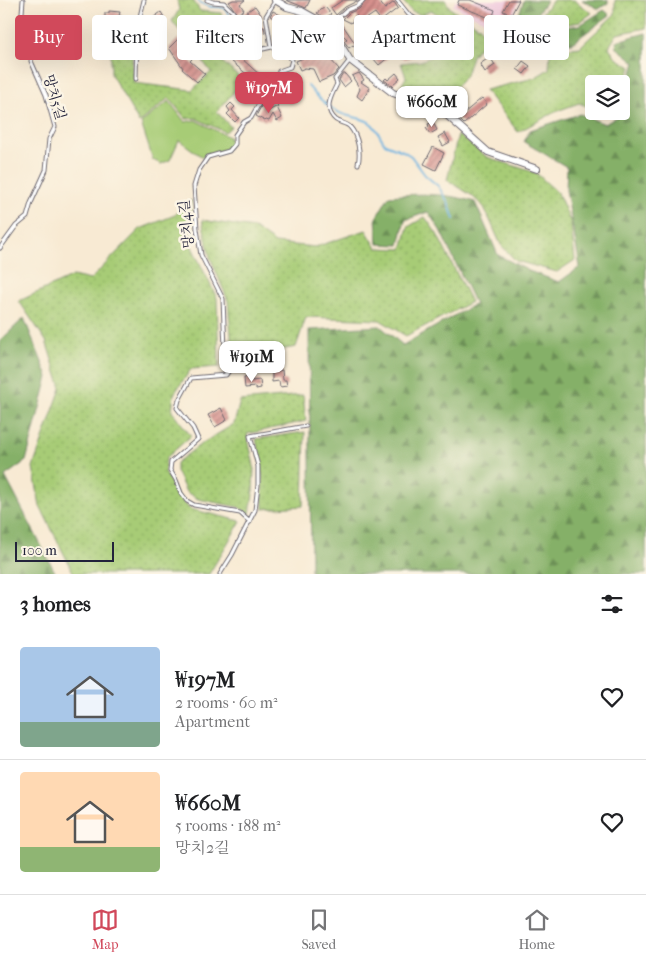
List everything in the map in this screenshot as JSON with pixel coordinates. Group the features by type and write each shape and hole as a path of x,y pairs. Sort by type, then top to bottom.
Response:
{"street":[{"path":"275,0 287,7 309,15"},
{"path":"344,50 350,60 392,93 442,110 488,152 537,169"}],"lane":[{"name":"망치5길","path":"0,248 16,226 27,217 30,203 46,170 49,139 54,127 46,95 31,61 34,49 28,22 22,12 23,0"},
{"path":"136,79 137,28 144,0"},
{"path":"207,0 224,3 233,12 238,26 238,40 246,49 271,47 266,16 275,0"},
{"path":"341,15 364,0"},
{"path":"397,0 409,15"},
{"name":"망치4길","path":"226,375 224,300 201,254 196,229 194,186 199,170 208,157 229,151 235,144 235,135 244,122 251,118 260,102 277,92 279,71 290,67 292,60"},
{"path":"350,60 336,79 337,84 328,100 330,112 337,120 349,125 355,134 360,155 358,164"},
{"path":"250,522 240,513 194,505 187,501 170,470 171,462 198,439 193,428 177,408 179,400 191,378 226,375 232,366 269,358"},
{"path":"220,574 256,510 258,466 250,436 306,426"}],"shaded area":[{"path":"456,0 520,0 513,15 484,15 484,21 453,6"}],"green space":[{"path":"177,0 193,0 200,11 221,13 222,15 177,15 177,28 172,21 179,10"},
{"path":"402,0 445,0 451,9 461,15 439,15 431,10 422,15 412,12"},
{"path":"524,0 547,0 536,15 519,15"},
{"path":"553,0 574,0 592,13 580,22 569,24 569,15 542,15"},
{"path":"582,0 608,0 608,3 599,9"},
{"path":"615,0 646,0 646,28 617,34 609,47 615,57 631,67 628,75 585,75 585,105 579,103 557,111 518,132 485,90 534,78 549,69 550,60 569,60 569,48 580,47 615,14"},
{"path":"604,10 610,15 572,43 569,43 569,27 580,25"},
{"path":"474,23 480,27 484,34 484,41 474,53"},
{"path":"646,33 646,574 311,574 309,330 380,326 403,345 475,304 440,230 428,212 405,220 399,245 378,244 376,218 389,196 433,194 475,202 498,255 529,271 559,282 580,267 566,190 567,167 524,142 530,130 580,114 585,116 585,120 595,120 605,124 612,120 630,120 630,80 635,62 616,47 617,41"},
{"path":"111,60 132,60 134,83 192,90 211,72 202,60 221,60 243,81 217,112 231,127 225,132 195,118 186,119 169,98 139,123 111,74"},
{"path":"471,60 466,75 440,105 400,88 406,77 401,63"},
{"path":"169,101 185,122 195,120 229,137 230,145 224,151 215,151 202,157 179,140 170,160 161,164 153,160 141,123"},
{"path":"458,135 487,157 536,173 558,193 571,223 575,260 557,272 516,261 501,245 484,207 471,195 447,180"},
{"path":"191,200 191,245 217,298 219,367 191,369 174,394 172,411 191,436 166,458 165,472 177,495 190,509 241,521 209,574 74,574 40,506 33,467 61,388 46,341 19,301 73,276 90,280 140,229 175,215"},
{"path":"425,217 437,234 471,302 406,336 380,320 306,317 296,347 233,359 228,301 210,257 202,220 254,228 275,243 315,247 366,230 377,248 402,249 408,227"},
{"path":"24,318 48,377 26,461 5,476 56,574 0,574 0,341"},
{"path":"303,395 306,421 247,434 254,466 250,514 238,507 198,499 186,492 176,471 176,463 201,444 234,424 240,401"},
{"path":"305,432 303,506 263,509 262,469 256,439"}],"building":[{"path":"245,0 240,4 244,10 237,14 229,2"},
{"path":"286,0 310,0 306,8"},
{"path":"343,0 359,0 345,7 336,15 331,8"},
{"path":"367,0 378,0 385,9 394,2 398,8 389,15 376,15 375,13 372,15 354,15 351,23 344,20 349,13 359,9"},
{"path":"459,0 470,0 495,10 493,15 484,16 457,5"},
{"path":"509,0 519,0 511,15 503,11"},
{"path":"255,6 261,15 242,15"},
{"path":"325,7 331,14 320,15 317,13"},
{"path":"109,11 120,12 119,15 105,15 105,13 109,13"},
{"path":"273,11 280,15 272,15 272,17 270,16"},
{"path":"344,27 354,42 354,46 349,48 344,41 347,39 344,36"},
{"path":"177,40 177,59 169,48"},
{"path":"177,60 191,60 205,74 197,82"},
{"path":"243,60 261,76 253,74 250,77 231,61"},
{"path":"331,60 339,69 333,76 319,82 313,69 305,68 300,70 296,61"},
{"path":"375,60 385,60 379,65"},
{"path":"486,60 492,60 495,65 485,72 480,64"},
{"path":"523,61 530,66 524,74 517,69"},
{"path":"359,73 364,80 361,82 370,88 362,100 357,96 360,89 352,76"},
{"path":"396,73 400,78 392,85 394,87 384,80 386,78 388,80"},
{"path":"343,74 351,81 344,87 339,80"},
{"path":"248,81 255,89 249,94 242,85"},
{"path":"292,86 296,88 297,92 296,100 290,103 283,99"},
{"path":"482,98 487,104 464,124 458,118"},
{"path":"231,103 235,107 232,110 239,118 235,122 227,114 230,111 227,107"},
{"path":"262,105 270,110 278,106 282,118 277,121 273,114 269,121 265,121 256,116"},
{"path":"433,122 437,130 430,134 426,128 429,127 428,124"},
{"path":"445,133 450,142 443,146 438,137"},
{"path":"433,147 444,153 436,170 424,164"},
{"path":"282,370 283,380 286,380 287,386 280,387 279,381 272,382 272,371"},
{"path":"251,377 252,381 260,380 261,388 245,388 244,378"},
{"path":"221,408 227,420 215,427 208,415"}],"waterway":[{"path":"198,0 209,6 225,8 229,15"},
{"path":"308,86 330,107 341,114 369,122 376,129 385,144 411,156 425,175 438,186 448,202 454,219"}]}
